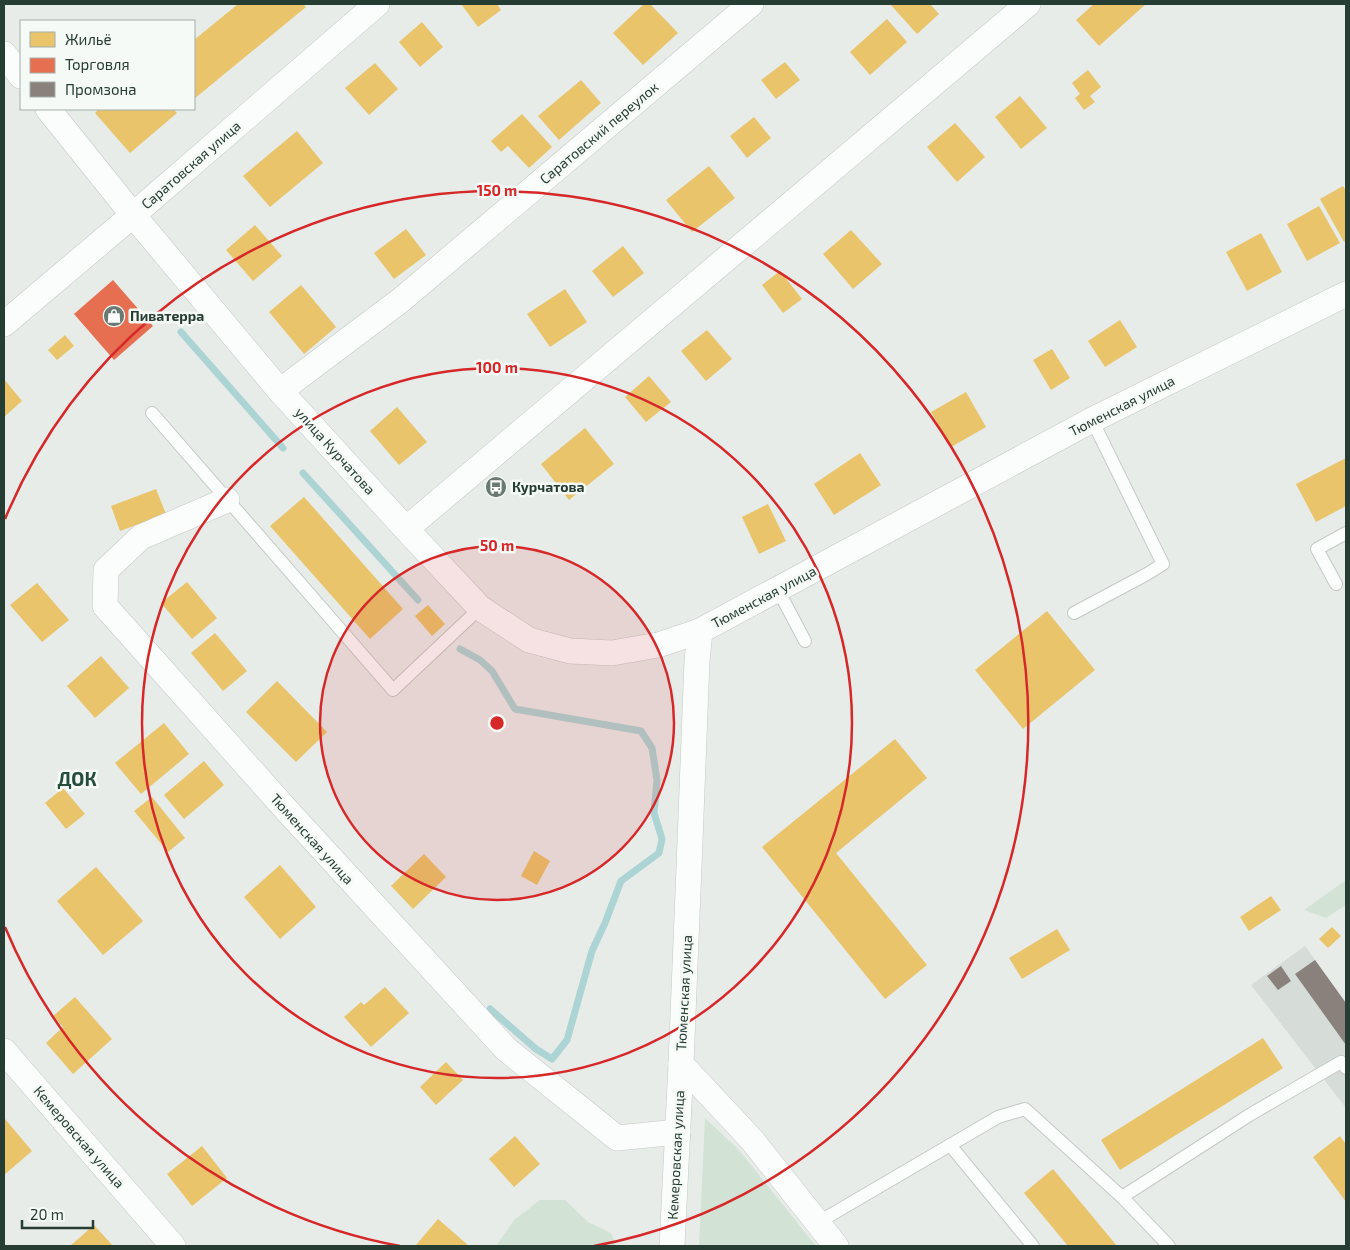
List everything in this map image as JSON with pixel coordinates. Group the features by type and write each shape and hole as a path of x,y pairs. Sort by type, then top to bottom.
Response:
{"street":[{"name":"Саратовская улица","path":"4,324 378,4"},
{"name":"Саратовский переулок","path":"280,391 401,300 751,4"},
{"path":"406,529 1028,4"},
{"path":"4,54 20,75"},
{"name":"улица Курчатова","path":"49,110 133,215 280,391 480,608 530,640 570,651 612,653 658,645 700,631"},
{"name":"Тюменская улица","path":"836,1246 752,1140 680,1064 697,661 700,631 1092,420 1346,294"},
{"name":"Тюменская улица","path":"227,500 140,537 106,570 105,606 282,805 506,1049 617,1138 678,1132"},
{"name":"Кемеровская улица","path":"4,1051 173,1246"},
{"name":"Кемеровская улица","path":"672,1246 680,1064"}],"lane":[{"path":"152,413 392,690 480,608"},
{"path":"1074,613 1163,564 1092,420"},
{"path":"1336,584 1317,549 1346,533"},
{"path":"778,590 805,641"},
{"path":"1122,1197 1251,1114 1341,1062 1346,1068"},
{"path":"817,1223 998,1117 1025,1110 1122,1197 1169,1246"},
{"path":"950,1145 1033,1246"}],"shaded area":[{"path":"1305,946 1346,1003 1346,1108 1251,985"}],"green space":[{"path":"1346,880 1346,905 1326,918 1304,910"},
{"path":"705,1118 739,1150 816,1246 699,1246"},
{"path":"540,1200 565,1200 588,1222 611,1233 616,1246 496,1246 514,1220"}],"building: Жильё":[{"path":"238,4 303,4 306,7 195,98 195,39"},
{"path":"461,4 497,4 501,10 478,27"},
{"path":"644,4 650,4 678,33 643,65 613,33"},
{"path":"890,4 930,4 939,14 917,34"},
{"path":"1094,4 1146,4 1099,46 1076,20"},
{"path":"887,19 907,42 870,75 850,52"},
{"path":"422,22 443,47 420,67 399,42"},
{"path":"785,62 800,80 776,99 761,80"},
{"path":"375,63 398,89 369,115 345,88"},
{"path":"1088,70 1101,87 1090,96 1095,102 1084,110 1075,98 1080,94 1072,83"},
{"path":"581,80 601,103 559,140 538,116"},
{"path":"1020,96 1047,128 1021,149 995,117"},
{"path":"98,110 174,110 177,113 130,153 95,113"},
{"path":"522,114 552,147 529,168 508,146 501,152 491,141"},
{"path":"754,117 771,138 747,158 730,136"},
{"path":"955,123 985,157 957,182 927,147"},
{"path":"297,131 323,163 270,207 243,176"},
{"path":"709,166 735,198 692,232 666,200"},
{"path":"1343,186 1346,191 1346,240 1344,242 1320,199"},
{"path":"1319,206 1340,243 1307,261 1287,224"},
{"path":"255,225 282,256 253,281 226,250"},
{"path":"406,229 426,255 394,279 374,253"},
{"path":"851,230 882,264 853,289 823,254"},
{"path":"1261,233 1282,272 1247,291 1226,252"},
{"path":"623,246 644,273 613,297 592,271"},
{"path":"780,271 802,299 783,313 762,285"},
{"path":"301,285 336,327 304,354 269,312"},
{"path":"565,289 587,322 550,347 527,314"},
{"path":"1120,320 1137,347 1105,367 1088,341"},
{"path":"707,330 732,359 706,381 681,351"},
{"path":"65,335 74,346 57,360 48,350"},
{"path":"1052,349 1070,378 1051,390 1033,360"},
{"path":"649,376 671,402 646,422 625,397"},
{"path":"4,379 22,401 4,417"},
{"path":"966,392 986,427 951,447 931,412"},
{"path":"397,407 427,442 399,465 370,431"},
{"path":"585,428 614,464 569,500 541,464"},
{"path":"860,453 881,485 834,515 814,484"},
{"path":"1346,458 1346,506 1316,522 1296,484"},
{"path":"156,489 166,514 120,531 111,506"},
{"path":"304,497 403,609 370,639 270,526"},
{"path":"768,504 786,541 759,554 742,517"},
{"path":"187,582 217,618 192,639 161,603"},
{"path":"37,583 69,620 42,642 10,605"},
{"path":"428,605 445,624 432,636 415,616"},
{"path":"1047,611 1095,670 1023,729 975,670"},
{"path":"215,633 247,671 223,691 191,653"},
{"path":"101,656 129,688 95,718 67,686"},
{"path":"277,681 327,732 296,762 246,712"},
{"path":"164,723 189,754 141,794 115,763"},
{"path":"895,739 927,778 836,853 927,965 885,999 762,847"},
{"path":"204,761 224,785 184,819 164,795"},
{"path":"63,788 85,814 66,829 45,803"},
{"path":"152,797 185,838 168,852 134,811"},
{"path":"534,851 550,861 537,885 521,876"},
{"path":"424,854 446,877 413,909 391,886"},
{"path":"280,865 316,907 280,939 244,897"},
{"path":"96,867 143,921 103,955 57,901"},
{"path":"1271,896 1281,910 1249,931 1240,917"},
{"path":"1332,927 1341,936 1328,948 1319,939"},
{"path":"1057,929 1070,950 1022,979 1009,958"},
{"path":"385,987 409,1013 371,1047 344,1017 361,1002 364,1005"},
{"path":"75,997 112,1039 73,1074 46,1043 63,1027 53,1016"},
{"path":"1263,1038 1283,1068 1120,1170 1101,1140"},
{"path":"446,1062 463,1080 436,1105 420,1087"},
{"path":"4,1120 32,1151 4,1175"},
{"path":"515,1136 540,1164 514,1187 489,1159"},
{"path":"1340,1136 1346,1144 1346,1202 1313,1157"},
{"path":"202,1146 227,1178 192,1206 167,1174"},
{"path":"1053,1169 1117,1246 1068,1246 1024,1193"},
{"path":"438,1219 469,1246 417,1246"},
{"path":"94,1225 113,1246 70,1246"}],"building: Торговля":[{"path":"113,280 153,326 114,360 74,314"}],"building: Промзона":[{"path":"1315,960 1346,1003 1346,1045 1295,974"},
{"path":"1281,966 1291,981 1278,990 1267,976"}],"waterway":[{"path":"181,332 283,448"},
{"path":"303,473 418,600"},
{"path":"460,649 480,660 492,671 515,709 641,731 652,748 657,780 654,813 662,839 659,853 621,881 592,951 567,1040 552,1059 536,1049 490,1009"}],"place":[{"name":"Пиватерра","path":"114,316"},
{"name":"Курчатова","path":"496,487"}],"district":[{"name":"ДОК","path":"77,779"}]}
